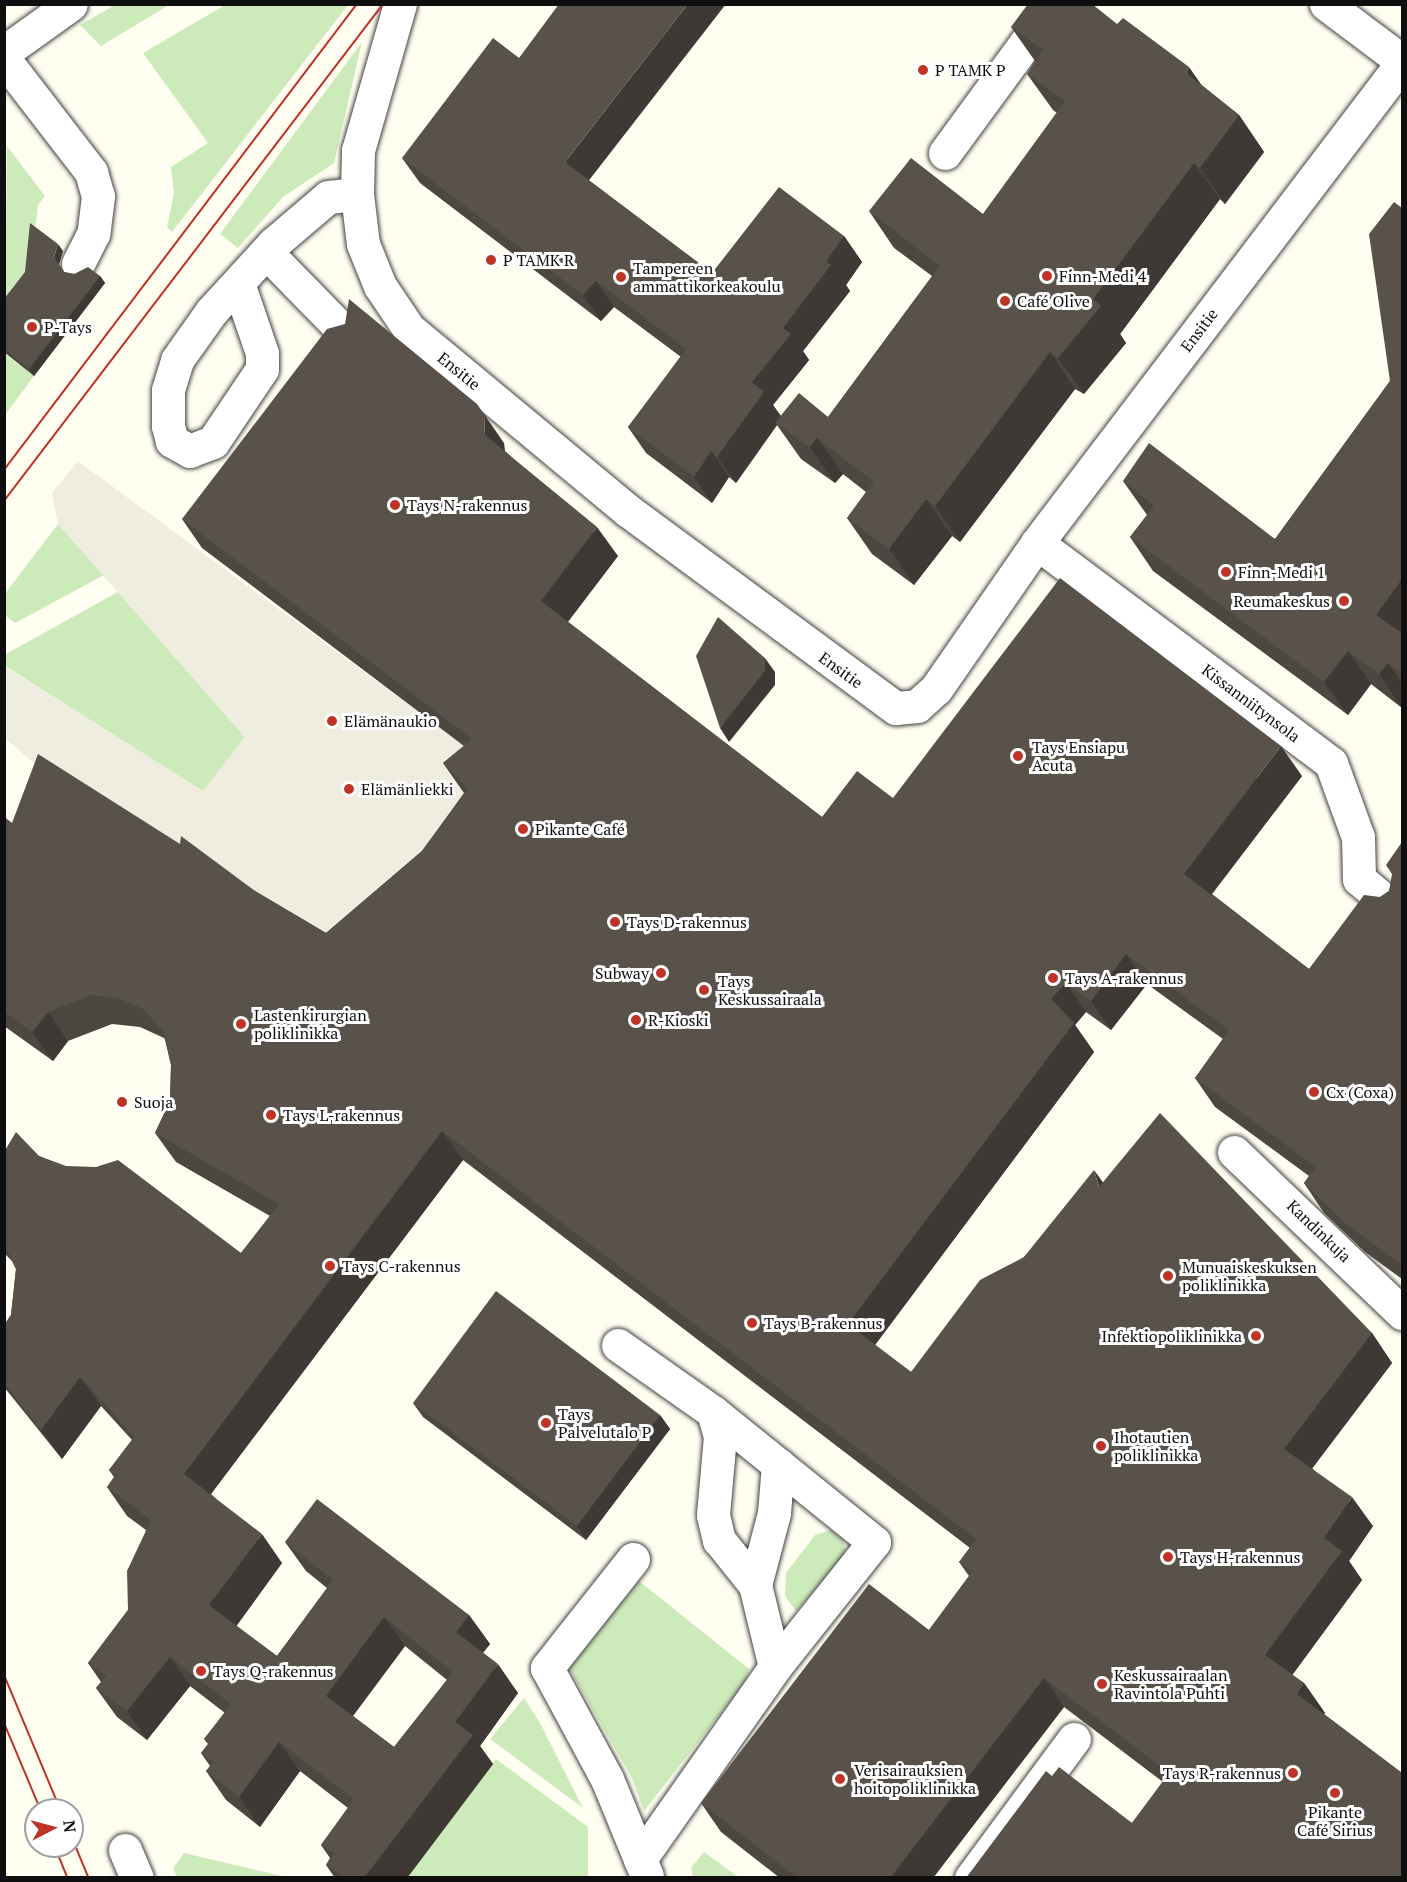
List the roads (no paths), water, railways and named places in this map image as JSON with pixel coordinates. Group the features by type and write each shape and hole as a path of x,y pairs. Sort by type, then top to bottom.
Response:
{"street":[{"path":"4,52 71,4"},
{"name":"Ensitie","path":"400,4 358,150 357,194 363,244 380,286 409,329 610,497 896,708 917,706 936,689 1037,543 1402,62"},
{"path":"945,153 1053,4"},
{"path":"1326,4 1402,62"},
{"path":"4,59 91,172 98,196 93,234 78,263"},
{"path":"238,286 266,252 328,197 357,194"},
{"path":"266,252 352,340"},
{"name":"Kissanniitynsola","path":"1037,543 1330,763 1358,837 1359,879 1395,909"},
{"name":"Kandinkuja","path":"1234,1152 1402,1313"},
{"path":"618,1345 713,1412 874,1542 774,1667 644,1868"},
{"path":"713,1412 720,1436 713,1515 719,1540 755,1585 774,1667"},
{"path":"755,1585 774,1513 778,1464"},
{"path":"633,1558 547,1668 607,1779 644,1868"},
{"path":"970,1878 1074,1739"}],"tram line":[{"path":"4,470 357,4"},
{"path":"4,501 383,4"},
{"path":"4,1674 56,1798"},
{"path":"4,1722 36,1798"},
{"path":"60,1858 68,1878"},
{"path":"81,1858 89,1878"}],"place":[{"name":"P TAMK P","path":"923,70"},
{"name":"P TAMK R","path":"491,260"},
{"name":"Finn-Medi 4","path":"1047,276"},
{"name":"Tampereen ammattikorkeakoulu","path":"621,277"},
{"name":"Café Olive","path":"1005,301"},
{"name":"P-Tays","path":"32,327"},
{"name":"Tays N-rakennus","path":"395,505"},
{"name":"Finn-Medi 1","path":"1226,572"},
{"name":"Reumakeskus","path":"1344,601"},
{"name":"Elämänaukio","path":"332,721"},
{"name":"Tays Ensiapu Acuta","path":"1018,756"},
{"name":"Elämänliekki","path":"349,789"},
{"name":"Pikante Café","path":"523,829"},
{"name":"Tays D-rakennus","path":"615,922"},
{"name":"Subway","path":"661,973"},
{"name":"Tays A-rakennus","path":"1053,978"},
{"name":"Tays Keskussairaala","path":"704,990"},
{"name":"R-Kioski","path":"636,1020"},
{"name":"Lastenkirurgian poliklinikka","path":"241,1024"},
{"name":"Cx (Coxa)","path":"1314,1092"},
{"name":"Suoja","path":"122,1102"},
{"name":"Tays L-rakennus","path":"271,1115"},
{"name":"Tays C-rakennus","path":"330,1266"},
{"name":"Munuaiskeskuksen poliklinikka","path":"1168,1276"},
{"name":"Tays B-rakennus","path":"752,1323"},
{"name":"Infektiopoliklinikka","path":"1256,1336"},
{"name":"Tays Palvelutalo P","path":"546,1423"},
{"name":"Ihotautien poliklinikka","path":"1101,1446"},
{"name":"Tays H-rakennus","path":"1168,1557"},
{"name":"Tays Q-rakennus","path":"201,1671"},
{"name":"Keskussairaalan Ravintola Puhti","path":"1102,1684"},
{"name":"Tays R-rakennus","path":"1293,1773"},
{"name":"Verisairauksien hoitopoliklinikka","path":"840,1779"},
{"name":"Pikante Café Sirius","path":"1335,1793"}]}
